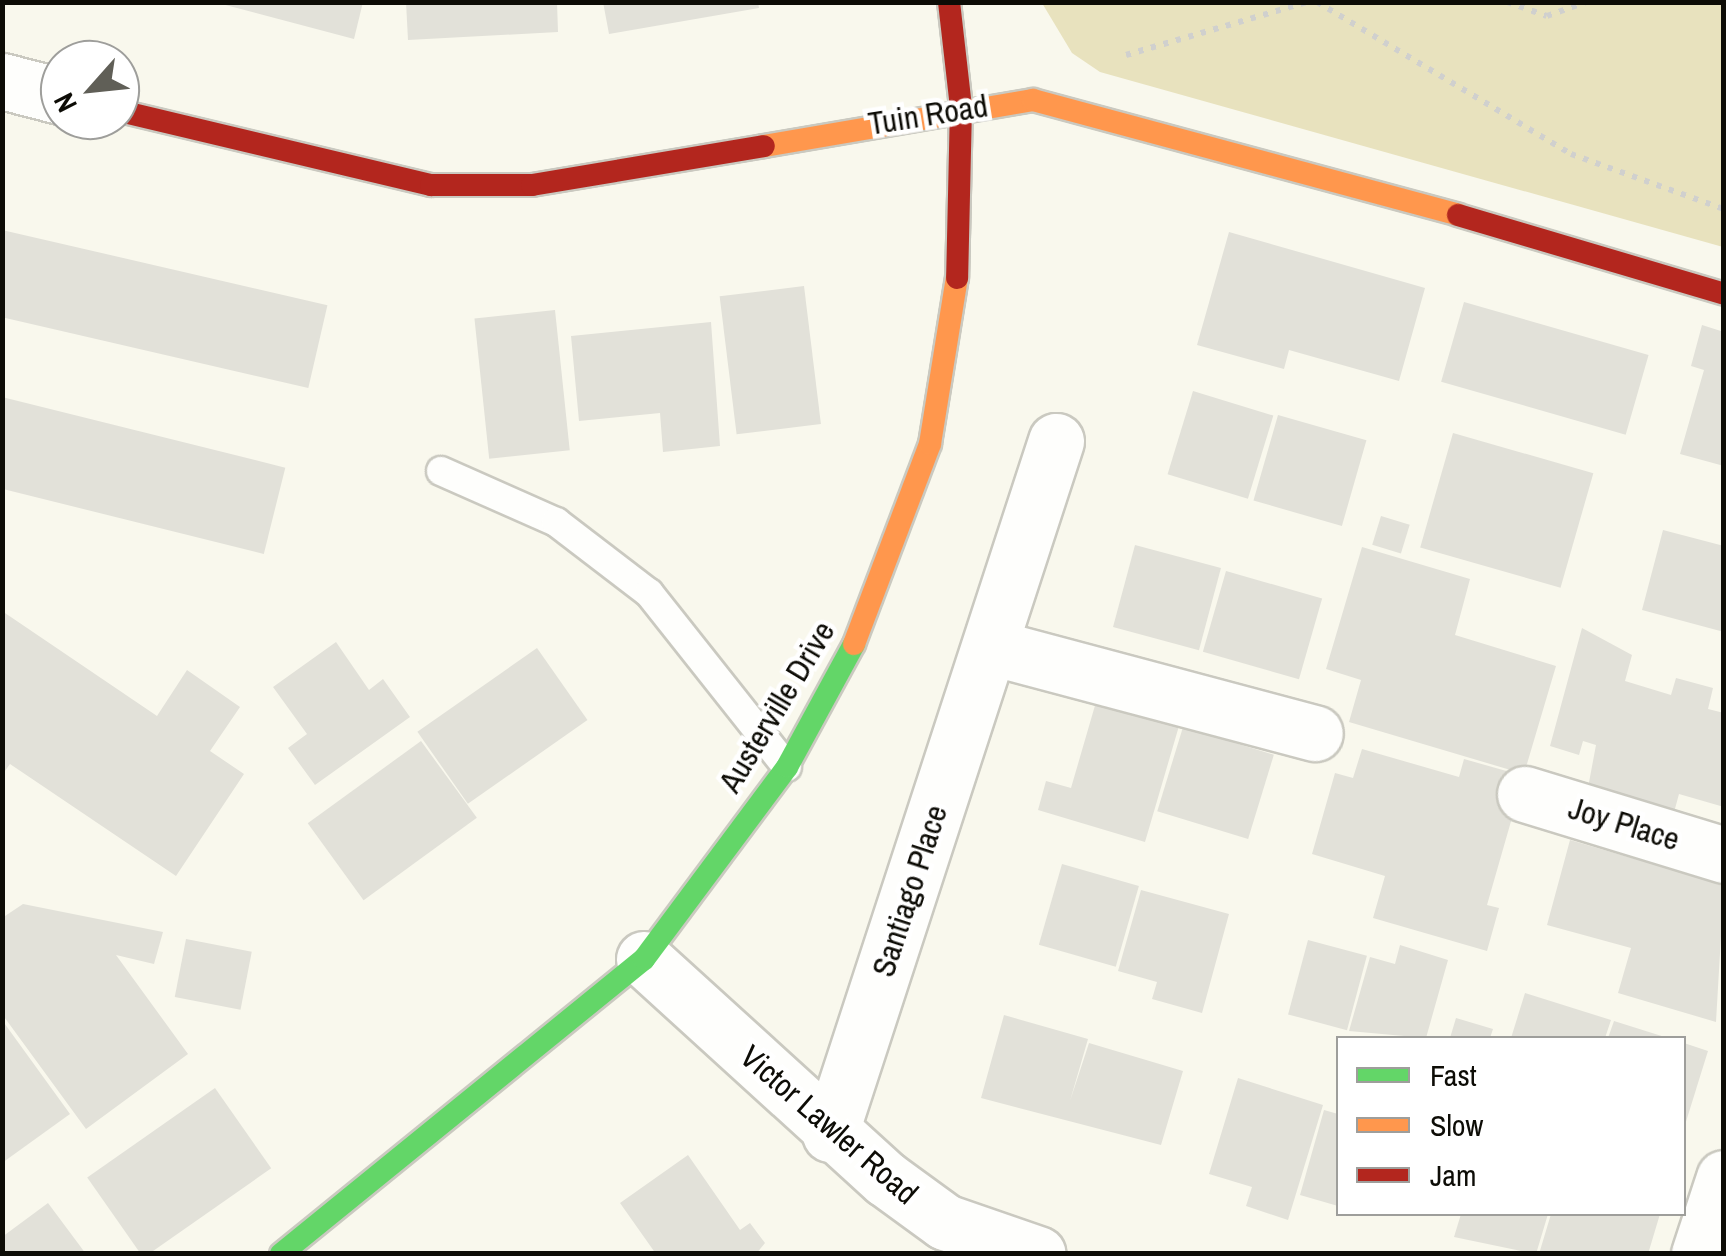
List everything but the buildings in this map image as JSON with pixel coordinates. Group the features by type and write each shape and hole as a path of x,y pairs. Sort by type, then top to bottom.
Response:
{"street":[{"name":"Austerville Drive","path":"280,1254 644,959 787,767 868,617 930,444 958,280 962,108 950,2"},
{"path":"2,81 40,91"},
{"name":"Tuin Road","path":"140,117 430,185 532,185 962,108 1033,100 1170,130 1724,294"},
{"name":"Santiago Place","path":"830,1134 1056,441"},
{"path":"991,647 1315,734"},
{"name":"Joy Place","path":"1524,794 1724,855"},
{"name":"Victor Lawler Road","path":"644,959 830,1134 945,1222 1024,1252"},
{"path":"1699,1254 1724,1178"}],"lane":[{"path":"441,472 556,522 649,593 787,767"}],"path":[{"path":"1119,57 1308,2"},
{"path":"1316,2 1571,154 1724,210"},
{"path":"1507,2 1547,16 1586,2"}],"shaded area":[{"path":"1042,3 1723,3 1723,247 1100,72 1072,53"}],"traffic: fast":[{"path":"281,1254 644,959 787,767 854,644"}],"traffic: slow":[{"path":"764,146 1033,100 1458,215"},
{"path":"854,644 930,444 957,278"}],"traffic: jam":[{"path":"949,2 961,107 957,278"},
{"path":"140,116 431,185 532,185 764,146"},
{"path":"1458,215 1724,294"}]}
